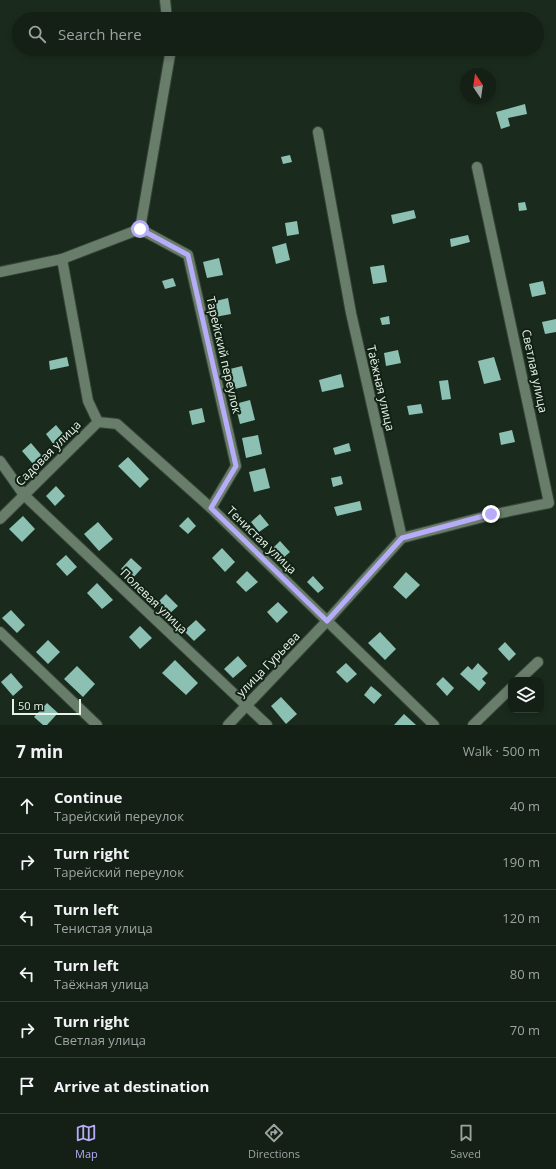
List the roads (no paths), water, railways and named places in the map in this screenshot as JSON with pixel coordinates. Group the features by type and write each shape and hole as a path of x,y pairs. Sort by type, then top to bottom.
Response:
{"street":[{"path":"165,0 166,12"},
{"path":"0,272 62,259 140,229 169,56"},
{"name":"Таёжная улица","path":"318,132 351,313 402,538"},
{"name":"Светлая улица","path":"402,538 491,514 553,502 477,167"},
{"name":"Тарейский переулок","path":"140,229 188,255 236,466 211,508"},
{"path":"62,259 88,401 98,422"},
{"name":"Тенистая улица","path":"98,422 117,424 211,508 434,725"},
{"name":"Садовая улица","path":"0,519 98,422"},
{"name":"Полевая улица","path":"0,461 24,495 267,725"},
{"path":"327,621 402,538"},
{"name":"улица Гурьева","path":"228,725 327,621"},
{"path":"0,632 97,725"},
{"path":"523,677 538,662"},
{"path":"473,725 508,691"}]}
